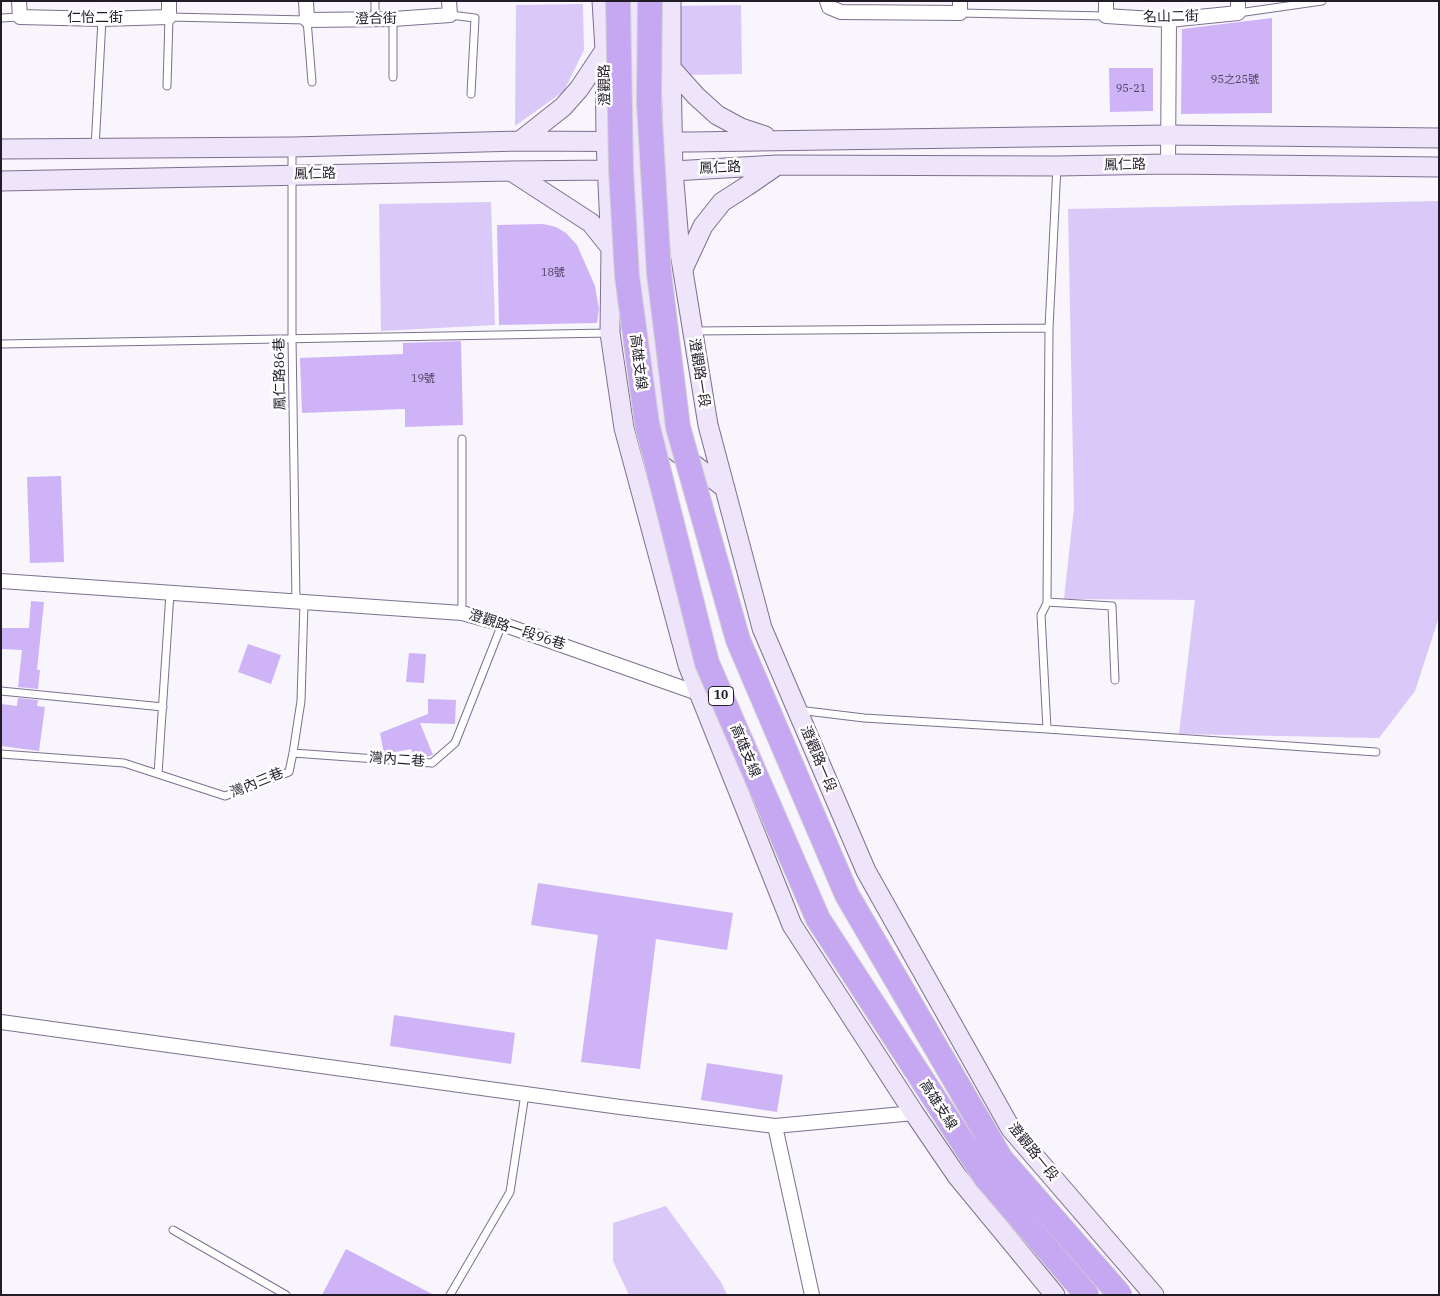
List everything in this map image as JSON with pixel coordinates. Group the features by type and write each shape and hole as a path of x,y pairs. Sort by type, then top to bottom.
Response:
{"highway":[{"name":"高雄支線","path":"618,1 621,170 627,276 646,424 707,663 818,919 986,1178 1087,1295"},
{"name":"高雄支線","path":"650,1 649,103 659,264 678,427 738,640 847,895 1001,1159 1120,1295"}],"main road":[{"name":"澄觀路","path":"602,1 605,50 607,170"},
{"path":"634,1 630,142 642,170 652,339 669,446 725,488"},
{"path":"671,1 672,142"},
{"path":"520,141 563,107 579,89 605,50"},
{"path":"671,68 716,115 741,128 780,141"},
{"name":"鳳仁路","path":"1,149 292,147 520,141 672,142 1168,135 1439,138"},
{"name":"澄觀路一段","path":"672,142 680,252 708,425 762,628 866,872 1011,1130 1154,1295"},
{"name":"鳳仁路","path":"1,180 511,170 673,171 777,165 1057,166 1168,164 1439,167"},
{"path":"683,269 703,226 722,202 777,165"},
{"path":"511,170 591,223 611,248"},
{"path":"607,170 611,248 610,333 624,428 688,665 792,925 957,1176 1054,1295"}],"street":[{"path":"19,1 20,17"},
{"path":"169,1 169,17"},
{"path":"306,1 307,20"},
{"path":"827,1 829,7 841,12 960,7"},
{"path":"1106,1 1106,16"},
{"name":"名山二街","path":"1106,16 1169,20 1238,7"},
{"name":"澄合街","path":"307,20 393,18 449,8"},
{"name":"仁怡二街","path":"20,17 169,17"},
{"path":"1168,164 1169,20"},
{"path":"1,581 300,602"},
{"name":"澄觀路一段96巷","path":"300,602 462,613 502,624 700,694"},
{"path":"1,1022 525,1094 775,1126 914,1113"},
{"path":"775,1126 812,1295"}],"lane":[{"path":"375,1 375,19"},
{"path":"1238,7 1322,1"},
{"path":"960,7 1106,16"},
{"path":"449,8 475,18 470,94"},
{"path":"1,18 20,17"},
{"path":"167,86 169,17 307,20 312,82"},
{"path":"95,148 102,18"},
{"path":"393,18 394,77"},
{"name":"鳳仁路86巷","path":"292,147 292,338 300,602"},
{"path":"1047,729 1041,615 1047,602 1049,328 1057,166"},
{"path":"693,331 1049,328"},
{"path":"1,344 610,333"},
{"path":"462,439 462,613"},
{"path":"158,774 170,593"},
{"name":"灣內三巷","path":"1,754 124,763 225,796 289,772 300,701 300,602"},
{"path":"1047,602 1112,606 1115,680"},
{"name":"灣內二巷","path":"293,753 432,763 455,743 502,624"},
{"path":"1,691 163,707"},
{"path":"797,709 864,718 1376,752"},
{"path":"450,1295 510,1192 525,1094"},
{"path":"173,1230 286,1295"}],"shaded area":[{"path":"583,4 584,50 564,91 515,126 516,5"},
{"path":"741,5 742,74 688,75 678,67 677,6"},
{"path":"1439,201 1439,617 1415,691 1379,738 1179,734 1195,600 1064,599 1074,508 1068,209"},
{"path":"491,202 495,325 381,331 379,204"},
{"path":"666,1206 721,1282 727,1295 629,1295 613,1261 613,1223"}],"building":[{"path":"1272,18 1272,113 1181,114 1182,29"},
{"path":"1109,68 1153,68 1153,111 1110,112"},
{"path":"543,224 556,227 566,233 577,245 595,286 599,309 597,323 499,325 497,225"},
{"path":"461,341 463,425 405,427 405,409 302,413 300,358 403,354 403,343"},
{"path":"61,476 64,562 30,563 27,477"},
{"path":"31,601 44,602 37,670 40,670 38,689 18,687 22,650 1,649 1,628 29,628"},
{"path":"248,644 281,655 271,684 238,672"},
{"path":"409,653 426,654 424,683 406,682"},
{"path":"18,698 38,700 37,706 45,707 39,751 1,746 1,704 17,706"},
{"path":"428,699 456,700 455,724 420,723 433,755 426,757 414,756 411,749 384,754 380,733 428,714"},
{"path":"538,883 733,913 727,950 656,939 640,1069 581,1062 598,935 531,925"},
{"path":"394,1015 515,1033 511,1064 390,1046"},
{"path":"707,1063 783,1075 777,1112 701,1100"},
{"path":"346,1249 434,1295 322,1295"}]}
